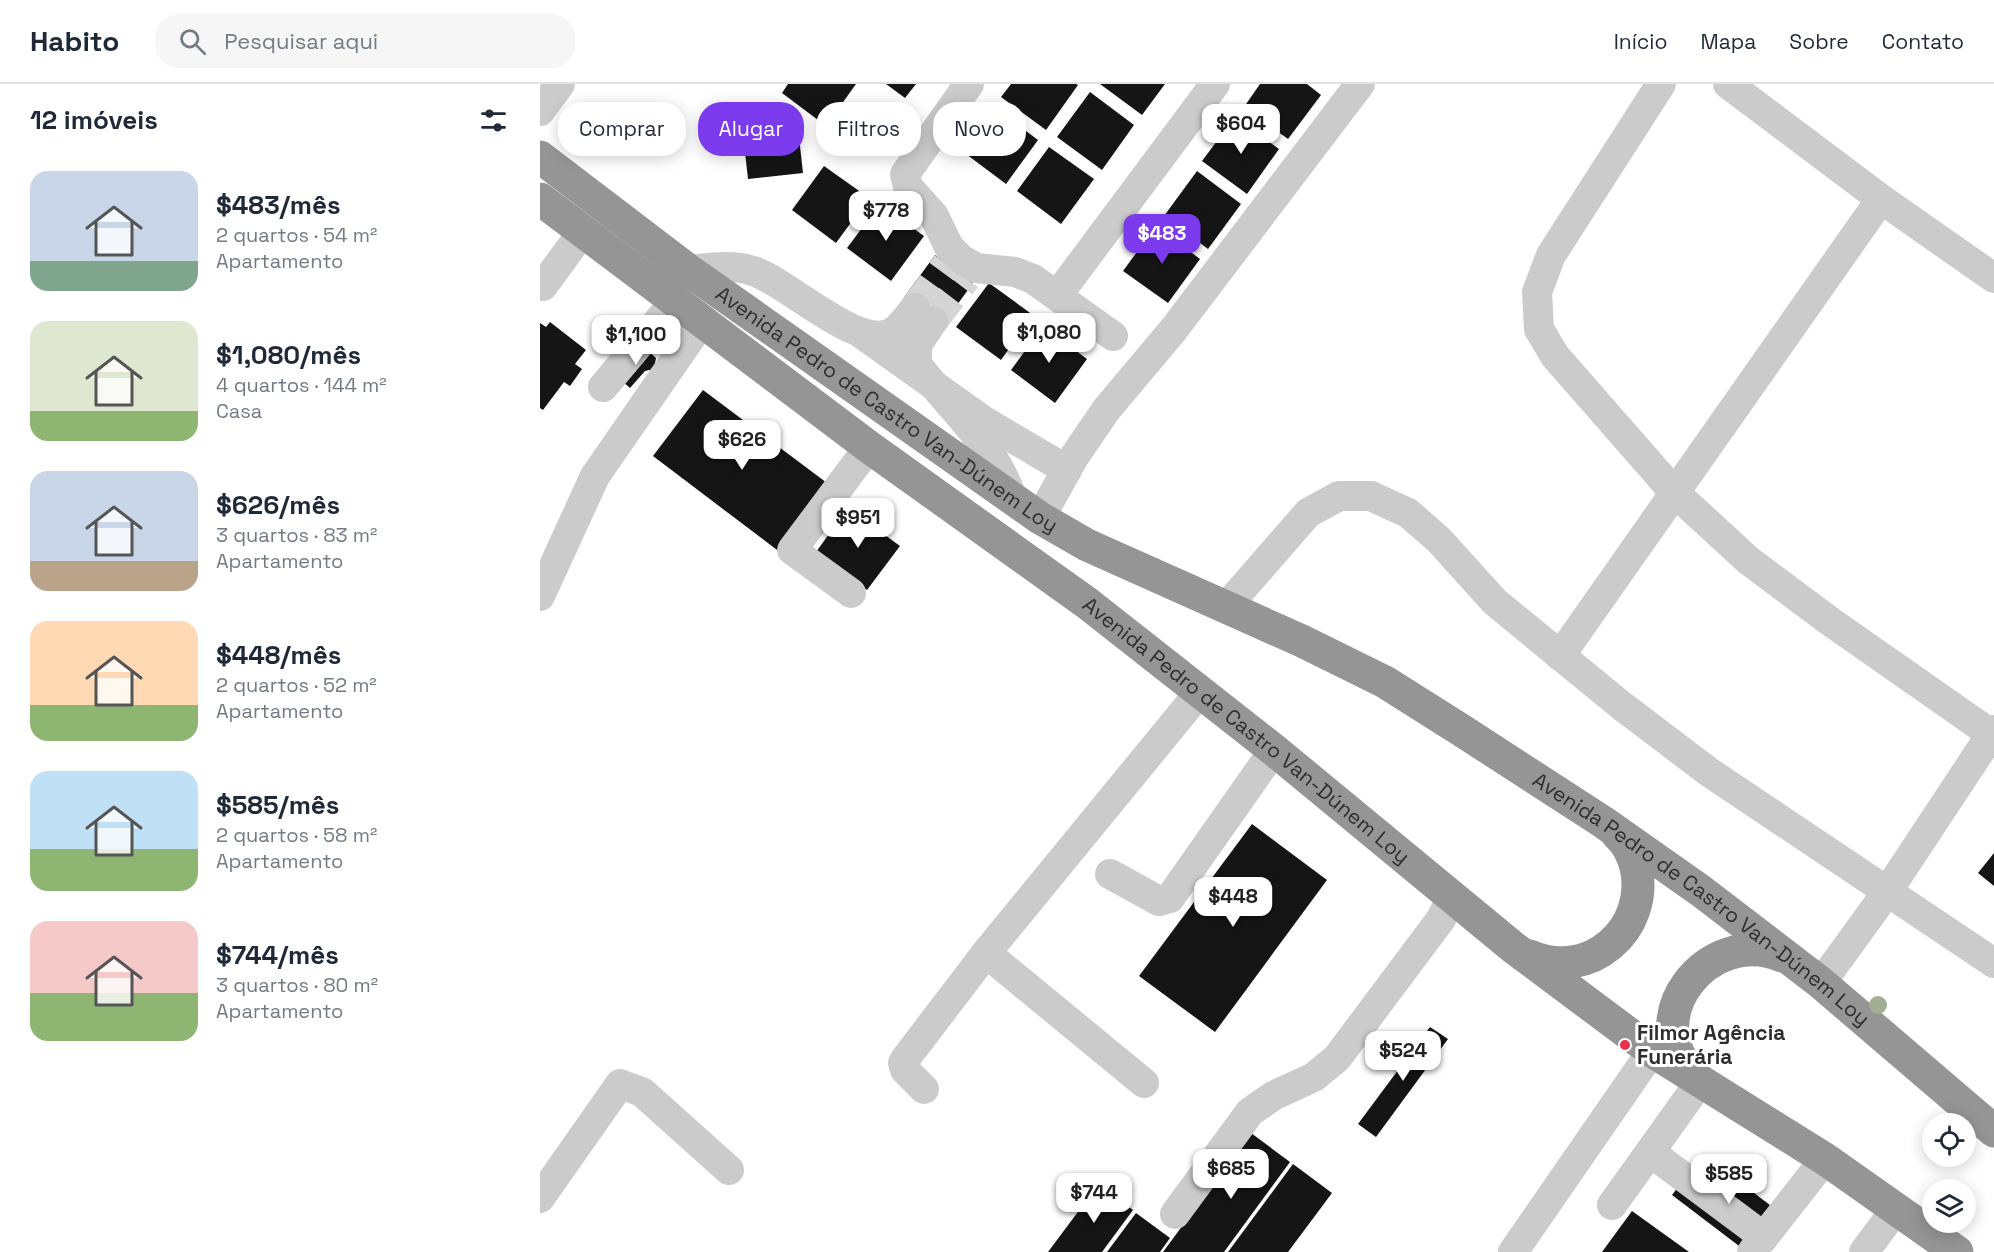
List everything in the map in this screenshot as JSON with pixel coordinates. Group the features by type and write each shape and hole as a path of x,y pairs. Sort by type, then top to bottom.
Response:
{"highway":[{"name":"Avenida Pedro de Castro Van-Dúnem Loy","path":"540,158 688,270 1040,518 1087,545 1302,640 1385,682 1603,822 1701,891 1821,983 1993,1129"},
{"name":"Avenida Pedro de Castro Van-Dúnem Loy","path":"540,199 869,447 1087,603 1274,750 1514,948 1652,1051 1825,1159 1957,1252"},
{"path":"1514,948 1536,959 1573,962 1596,955 1624,931 1638,897 1637,873 1634,861 1622,838 1603,822"},
{"path":"1703,1084 1688,1069 1677,1045 1676,1013 1688,982 1701,968 1717,957 1742,949 1768,951 1792,961"}],"street":[{"path":"540,111 560,84"},
{"path":"969,84 905,174 908,187 934,216 960,265 1015,272 1033,279 1113,336"},
{"path":"1057,297 1215,84"},
{"path":"1040,518 1067,470 1106,410 1174,329 1360,84"},
{"path":"1660,84 1551,255 1537,292 1539,329 1555,356 1674,492 1748,560 1831,622 1993,733 1887,892 1821,983"},
{"path":"1728,84 1881,199 1994,278"},
{"path":"1560,656 1881,199"},
{"path":"543,286 583,231"},
{"path":"688,270 730,267 752,270 774,280 862,334 1011,438 1067,470"},
{"path":"618,341 667,293"},
{"path":"603,387 667,293"},
{"path":"862,334 877,337 892,332 924,315 916,357 917,364 991,454 1005,476 1012,498"},
{"path":"540,596 596,476 703,320"},
{"path":"850,593 792,550 869,447"},
{"path":"1226,607 1308,513 1339,496 1371,496 1408,513 1439,540 1495,602 1560,656 1709,772 1994,963"},
{"path":"1013,902 1195,689"},
{"path":"924,1089 905,1070 903,1063 986,953 1195,689"},
{"path":"1110,874 1159,901 1170,898 1274,750"},
{"path":"1175,1214 1250,1112 1273,1096 1314,1077 1337,1058 1441,919 1452,897"},
{"path":"986,953 1144,1083"},
{"path":"1513,1252 1652,1051"},
{"path":"540,1197 620,1083 642,1092 729,1170"},
{"path":"1612,1205 1703,1084"},
{"path":"1650,1152 1758,1244 1825,1159"},
{"path":"1864,1252 1896,1209"}],"building":[{"path":"788,84 856,84 843,102 816,102 816,118 804,110 804,102 794,102 782,93"},
{"path":"886,84 916,84 905,98"},
{"path":"1011,84 1078,85 1046,130 1026,115 1026,102 1008,102 1001,97"},
{"path":"1100,84 1165,84 1142,115"},
{"path":"1260,84 1307,84 1321,95 1288,139 1244,107"},
{"path":"1090,92 1134,125 1102,170 1057,137"},
{"path":"1235,117 1279,149 1247,194 1202,161"},
{"path":"1026,131 1038,140 1006,184 969,156 1026,156"},
{"path":"1049,147 1094,179 1061,224 1017,191"},
{"path":"745,156 801,156 803,173 748,179"},
{"path":"824,166 869,198 836,243 792,210"},
{"path":"1197,171 1241,204 1208,249 1164,216"},
{"path":"880,204 924,236 891,281 847,248"},
{"path":"1156,226 1200,259 1168,303 1123,271"},
{"path":"935,255 973,283 941,327 903,299"},
{"path":"989,283 1033,315 1001,360 956,327"},
{"path":"550,322 586,350 575,364 582,369 570,386 564,382 543,410 540,408 540,323 546,327"},
{"path":"1043,326 1087,359 1055,403 1011,370"},
{"path":"641,344 656,358 654,369 645,371 630,388 615,375"},
{"path":"703,390 831,486 781,553 653,456"},
{"path":"848,508 900,546 867,590 816,552"},
{"path":"1252,824 1327,880 1215,1032 1139,976"},
{"path":"1994,853 1994,886 1978,873"},
{"path":"1430,1027 1448,1039 1376,1137 1358,1124"},
{"path":"1251,1133 1290,1162 1224,1252 1163,1252"},
{"path":"1703,1154 1792,1222 1747,1252 1672,1195"},
{"path":"1293,1164 1332,1193 1288,1252 1228,1252"},
{"path":"1098,1185 1133,1210 1102,1252 1048,1252"},
{"path":"1632,1211 1689,1252 1602,1252"},
{"path":"1136,1213 1170,1238 1160,1252 1107,1252"}],"tunnel":[{"path":"915,308 947,264"},
{"path":"933,321 966,278"}],"place":[{"name":"Filmor Agência Funerária","path":"1625,1045"}]}
